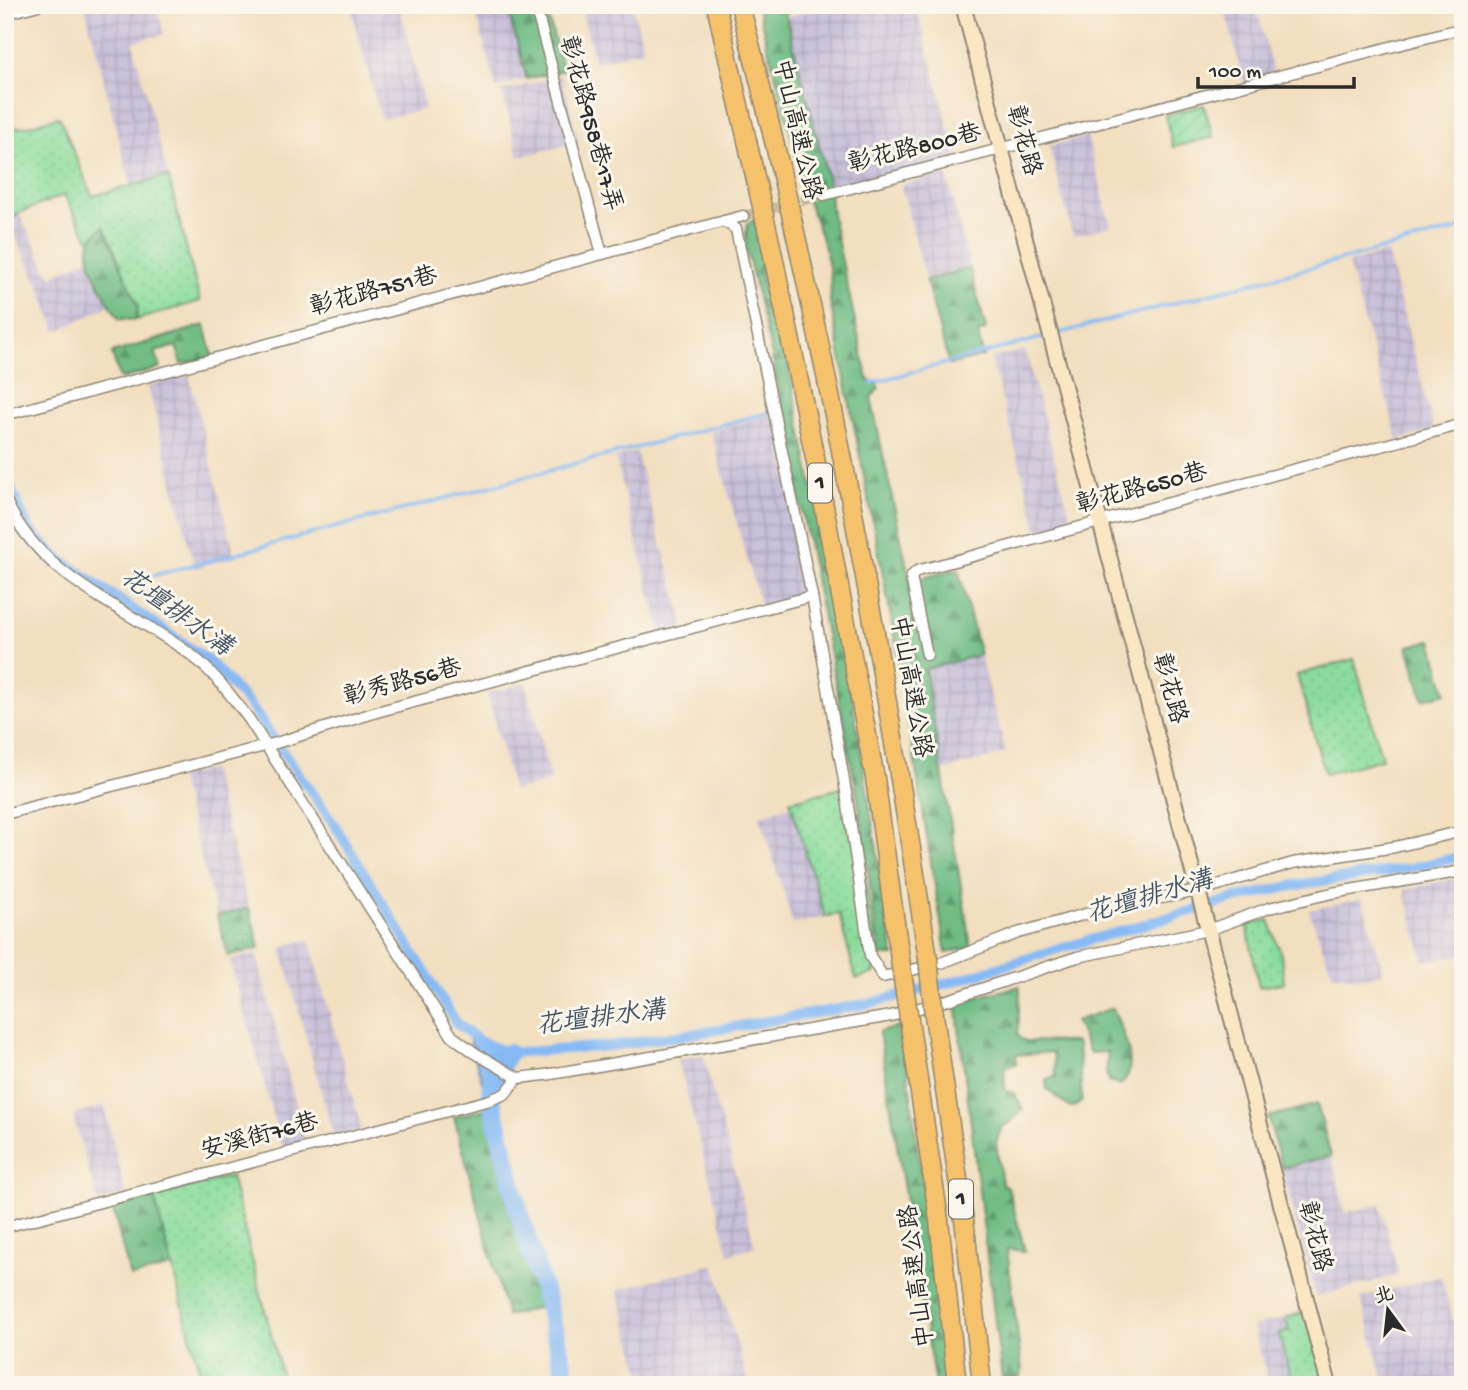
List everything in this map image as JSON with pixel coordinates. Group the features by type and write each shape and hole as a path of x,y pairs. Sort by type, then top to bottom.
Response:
{"highway":[{"name":"中山高速公路","path":"716,5 771,246 816,463 875,778 890,973 909,1019 939,1220 957,1385"},
{"name":"中山高速公路","path":"740,5 820,352 890,715 965,1227 982,1385"}],"street":[{"path":"5,14 38,5"},
{"name":"彰花路958巷17弄","path":"535,5 602,254"},
{"name":"彰花路","path":"963,5 1329,1385"},
{"name":"彰花路800巷","path":"824,195 1463,28"},
{"name":"彰花路751巷","path":"16,412 743,216"},
{"path":"724,221 736,229 812,596 846,792 870,956 890,973 941,962 1018,933 1107,908 1199,895 1293,863 1395,848 1463,831"},
{"name":"彰花路650巷","path":"927,655 911,577 917,571 1463,424"},
{"path":"5,499 25,536 43,556 67,576 186,650 230,693 453,1036 475,1053 518,1078 891,1016 1077,957 1269,908 1463,871"},
{"name":"彰秀路56巷","path":"5,814 265,746 380,711 812,596"},
{"name":"安溪街76巷","path":"5,1227 490,1100 505,1094 518,1078"}],"shaded area":[{"path":"156,5 164,34 133,42 168,176 131,186 85,7"},
{"path":"350,5 399,5 425,109 381,119"},
{"path":"474,5 507,5 527,79 496,88"},
{"path":"580,5 632,5 644,49 595,62"},
{"path":"830,5 916,5 957,160 844,188 829,184 786,17"},
{"path":"1224,5 1256,5 1274,76 1244,84"},
{"path":"561,76 579,142 519,157 502,91"},
{"path":"1087,136 1111,226 1073,236 1049,146"},
{"path":"946,173 970,268 926,280 901,185"},
{"path":"19,213 50,276 89,259 110,305 56,330 40,287 8,221"},
{"path":"1387,252 1434,430 1398,440 1348,263"},
{"path":"1025,350 1073,526 1039,535 991,358"},
{"path":"189,374 235,557 195,568 148,386"},
{"path":"775,413 809,594 761,607 711,432"},
{"path":"636,452 685,628 661,634 615,458"},
{"path":"980,655 1006,753 942,771 925,669"},
{"path":"525,683 551,781 513,791 487,693"},
{"path":"211,769 249,908 217,916 179,777"},
{"path":"791,806 825,917 793,924 760,815"},
{"path":"1461,877 1463,955 1424,960 1404,890"},
{"path":"1362,899 1383,972 1362,978 1332,973 1309,910"},
{"path":"309,939 362,1131 334,1138 281,947"},
{"path":"256,953 307,1146 283,1152 230,960"},
{"path":"703,1055 755,1246 729,1254 678,1059"},
{"path":"104,1106 126,1195 98,1202 73,1115"},
{"path":"1331,1156 1345,1213 1380,1204 1399,1275 1316,1296 1282,1168"},
{"path":"714,1264 749,1385 645,1385 617,1290"},
{"path":"1441,1276 1463,1357 1463,1385 1385,1385 1361,1298"},
{"path":"1285,1318 1289,1332 1279,1335 1292,1383 1326,1375 1328,1385 1269,1385 1253,1326"}],"green space":[{"path":"507,5 545,5 563,70 527,79"},
{"path":"757,5 783,5 829,184 832,216 868,380 877,383 879,388 871,398 910,581 958,569 980,655 925,669 971,947 946,953 889,606 830,301 828,262 807,199"},
{"path":"1204,105 1213,137 1173,147 1165,115"},
{"path":"60,118 92,196 168,176 200,301 136,320 138,306 104,227 90,241 64,195 19,213 5,222 5,124 24,127"},
{"path":"754,220 764,255 760,269 770,318 785,348 822,535 853,702 894,956 880,956 857,794 772,356 745,244 747,223"},
{"path":"104,226 138,306 136,320 119,319 103,293 90,261 90,243"},
{"path":"970,268 986,330 978,333 983,356 949,365 926,280"},
{"path":"205,325 213,357 182,364 176,346 155,352 161,368 120,379 112,353"},
{"path":"1432,640 1446,693 1423,699 1408,646"},
{"path":"1354,659 1382,759 1325,774 1297,675"},
{"path":"849,786 875,938 875,973 856,979 839,914 825,917 790,801"},
{"path":"249,908 260,948 228,956 217,916"},
{"path":"1269,920 1281,954 1284,983 1259,987 1247,925"},
{"path":"1020,986 1018,1035 1027,1041 1075,1042 1078,1045 1082,1101 1069,1107 1047,1089 1046,1079 1056,1077 1053,1052 1016,1055 1016,1064 1004,1067 1005,1090 1015,1094 1023,1109 1010,1123 1002,1126 996,1143 1002,1184 1008,1187 1025,1251 1007,1249 1022,1371 1020,1377 1002,1379 956,1002"},
{"path":"1113,1008 1130,1058 1126,1077 1120,1085 1108,1082 1108,1052 1090,1053 1075,1021"},
{"path":"902,1026 948,1385 935,1385 879,1032"},
{"path":"1317,1104 1331,1156 1282,1168 1268,1117"},
{"path":"492,1107 545,1306 507,1316 454,1117"},
{"path":"231,1176 282,1377 254,1385 203,1385 154,1197"},
{"path":"154,1197 172,1267 130,1277 113,1209"},
{"path":"1306,1312 1326,1375 1292,1383 1279,1334 1289,1331 1285,1318"}],"water":[{"path":"458,1020 481,1041 508,1053 491,1085 492,1101 488,1102 467,1030"}],"waterway":[{"path":"1056,334 1463,228"},
{"path":"871,383 1049,336"},
{"path":"144,578 771,412"},
{"name":"花壇排水溝","path":"5,474 28,528 58,558 210,662 249,704 334,824 457,1024 481,1042 508,1053 610,1046 867,1004 962,979 1233,899 1296,885 1406,869 1463,856"},
{"path":"508,1053 491,1085 492,1101 518,1209 546,1299 568,1385"}],"tunnel":[{"path":"743,216 824,195"}]}
